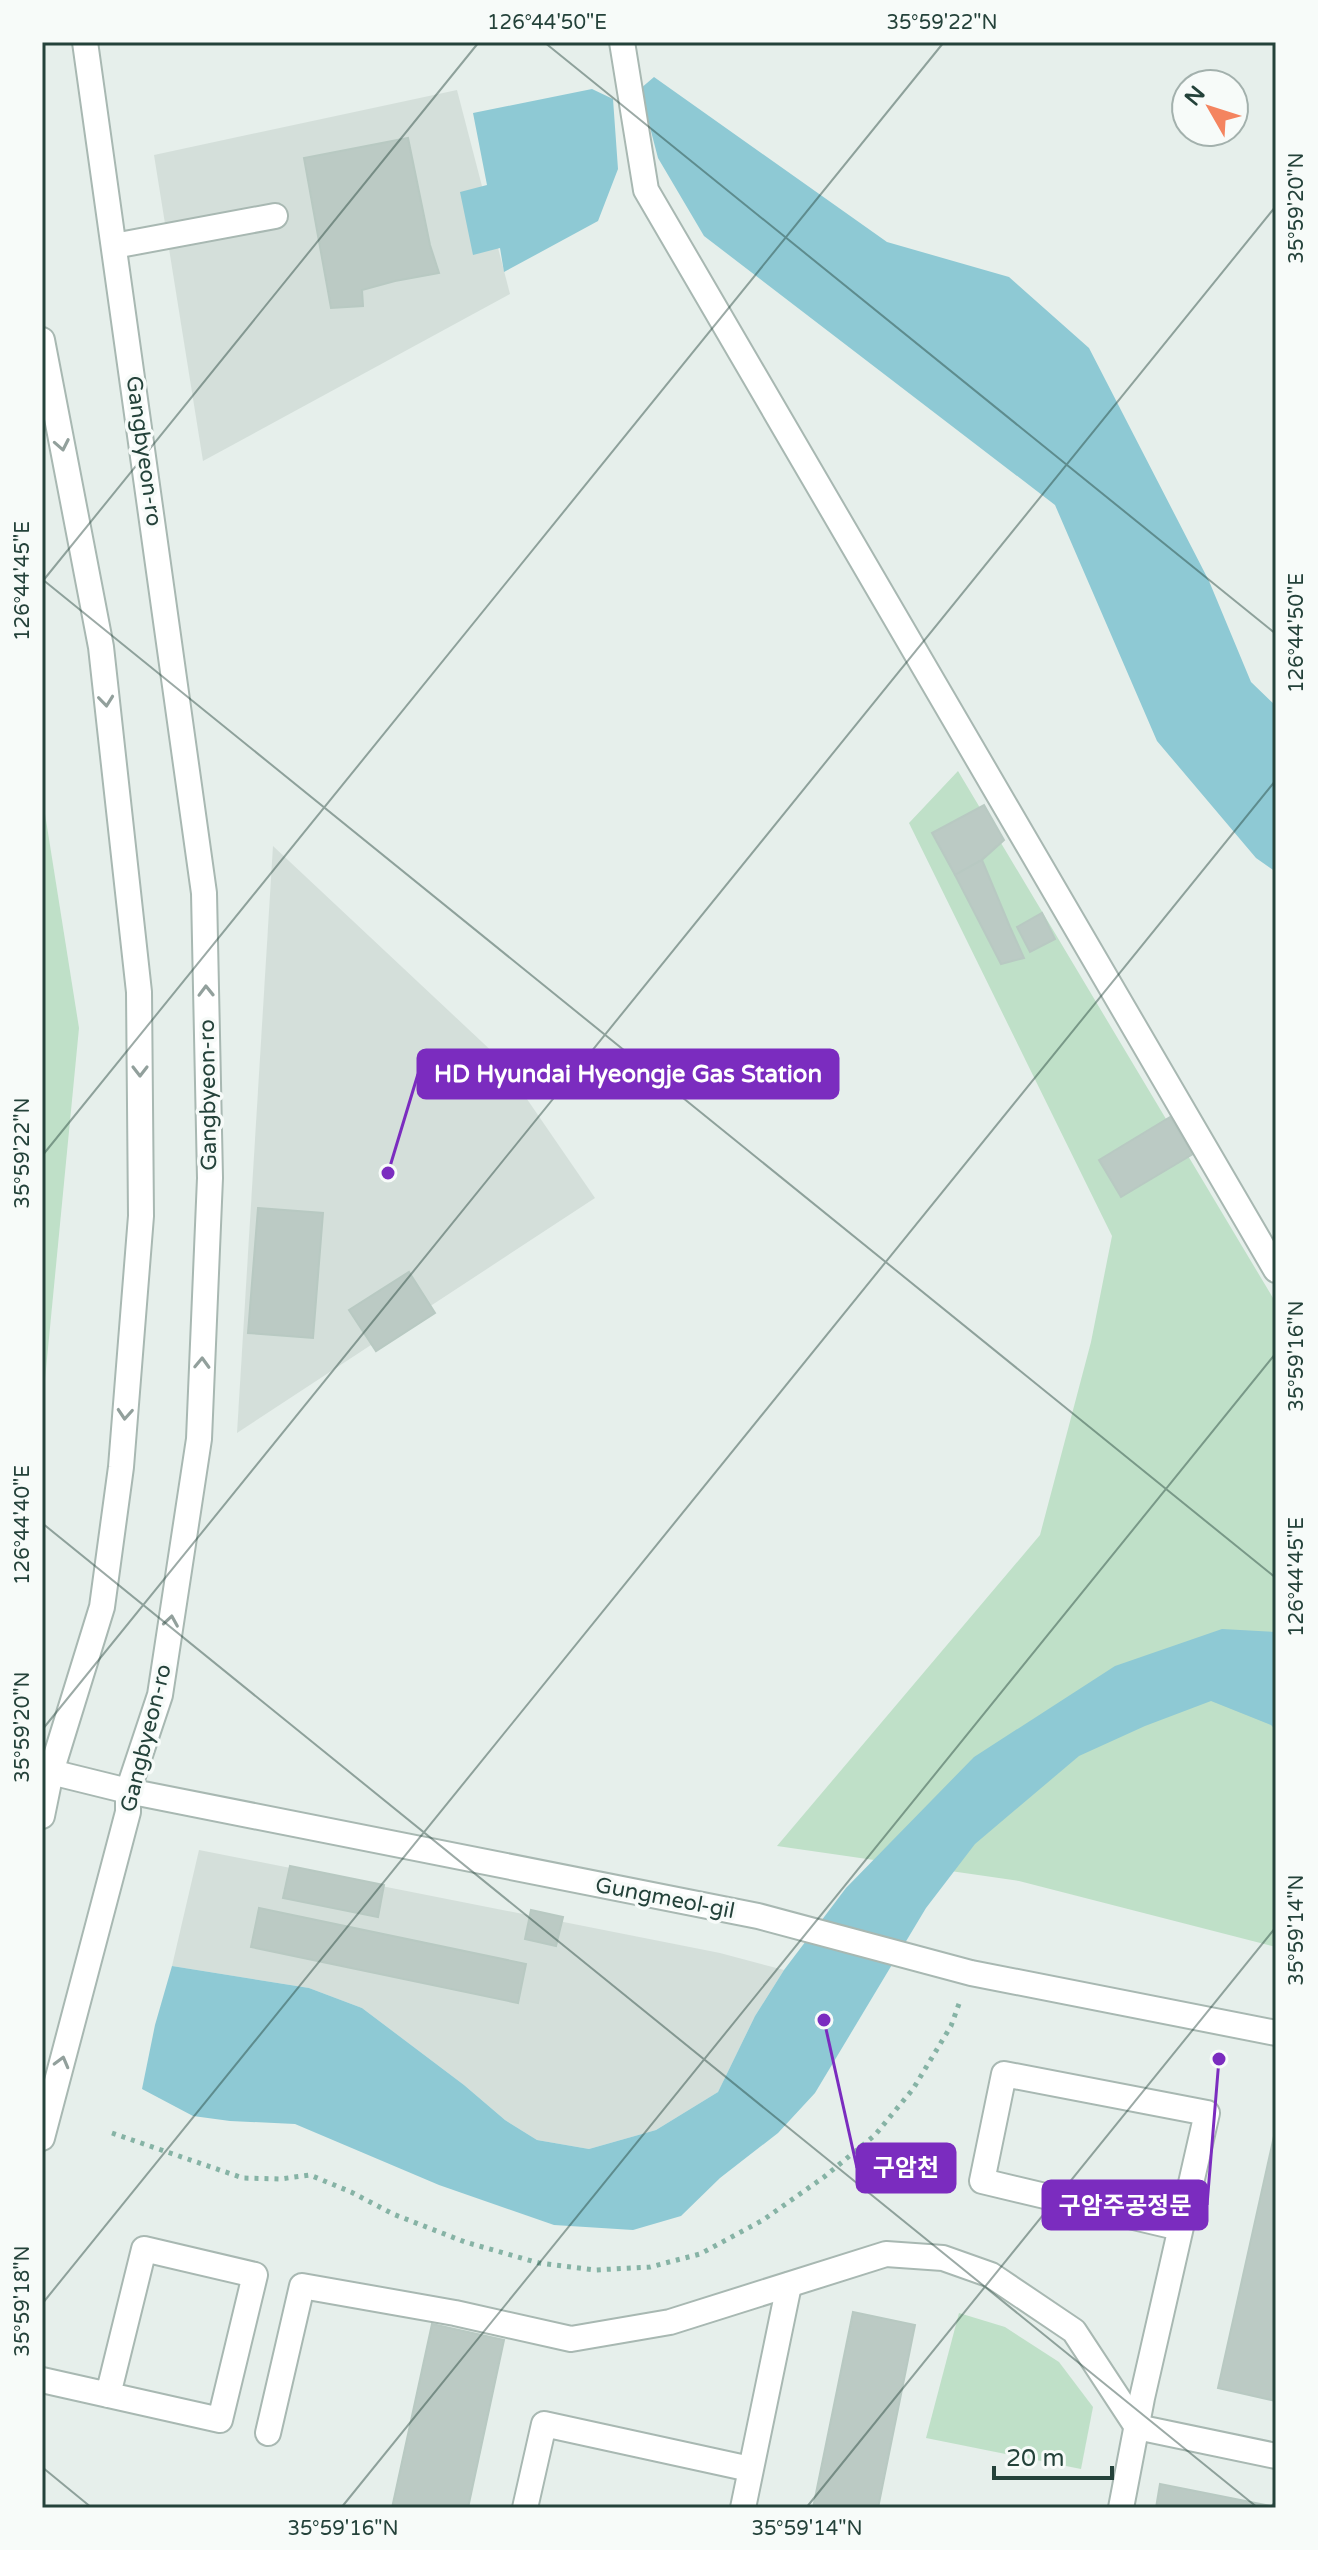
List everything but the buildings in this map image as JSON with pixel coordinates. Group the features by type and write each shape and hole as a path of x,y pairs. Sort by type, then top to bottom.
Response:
{"street":[{"name":"Gangbyeon-ro","path":"42,2138 128,1812 128,1791 160,1695 199,1439 210,1178 204,893 85,42"},
{"path":"622,42 646,190 1276,1270"},
{"path":"114,246 275,216"},
{"path":"42,340 101,647 139,992 141,1184 121,1467 102,1607 51,1772 42,1816"},
{"name":"Gungmeol-gil","path":"51,1772 128,1791 758,1916 971,1973 1276,2033"},
{"path":"1121,2508 1207,2113 1004,2074 982,2181 1180,2228"},
{"path":"42,2380 108,2395 220,2420 255,2275 144,2249 108,2395"},
{"path":"268,2433 302,2286 455,2313 571,2339 670,2322 886,2254 943,2258 991,2275 1074,2331 1137,2427 1276,2456"},
{"path":"743,2508 789,2285"},
{"path":"525,2508 544,2424 750,2469"}],"path":[{"path":"112,2133 243,2178 280,2179 310,2175 451,2237 539,2263 595,2270 650,2267 700,2254 763,2220 824,2177 875,2135 913,2089 951,2026 971,1973"}],"shaded area":[{"path":"457,90 510,294 203,461 154,155"},
{"path":"273,846 498,1057 595,1198 237,1433"},
{"path":"199,1850 720,1953 784,1970 755,2016 718,2092 656,2130 589,2149 537,2140 505,2120 362,2008 309,1988 172,1966"}],"green space":[{"path":"958,771 1276,1303 1276,1947 1019,1881 777,1846 1040,1535 1091,1342 1112,1236 909,823"},
{"path":"42,795 79,1028 42,1410"},
{"path":"959,2313 1005,2327 1059,2362 1093,2407 1081,2469 926,2438"}],"water":[{"path":"654,77 887,242 1009,277 1089,348 1209,581 1251,682 1276,706 1276,872 1256,858 1157,741 1055,505 704,236 658,158 640,89"},
{"path":"592,89 613,99 618,169 598,221 504,272 500,248 473,255 460,192 487,185 473,113"},
{"path":"1222,1629 1276,1632 1276,1730 1271,1725 1211,1701 1079,1756 975,1844 926,1908 815,2093 778,2133 720,2178 681,2216 633,2230 554,2225 439,2185 295,2124 193,2116 142,2089 155,2025 172,1966 309,1988 362,2008 505,2120 537,2140 589,2149 656,2130 718,2092 755,2016 784,1970 846,1888 974,1757 1115,1666"}],"place":[{"name":"HD Hyundai Hyeongje Gas Station","path":"388,1173"},
{"name":"구암천","path":"824,2020"},
{"name":"구암주공정문","path":"1219,2059"}]}
